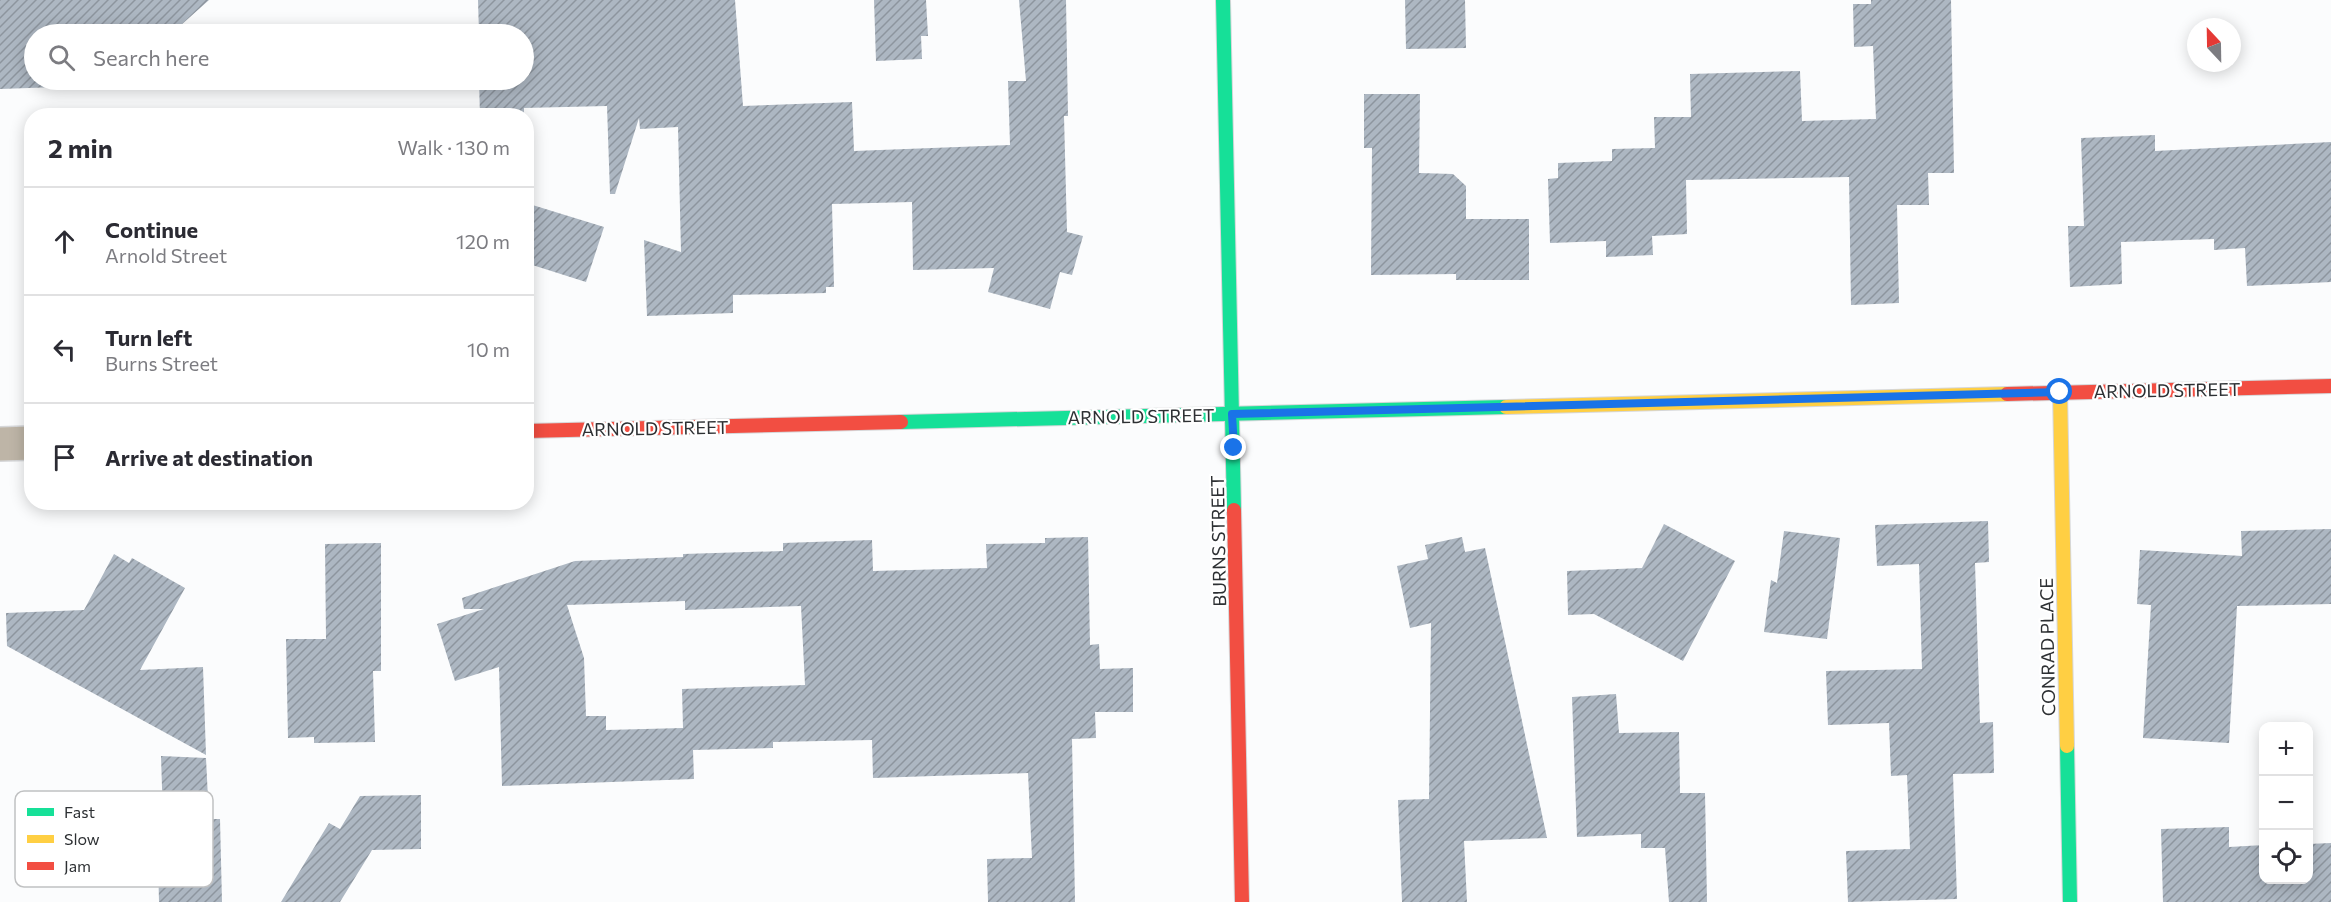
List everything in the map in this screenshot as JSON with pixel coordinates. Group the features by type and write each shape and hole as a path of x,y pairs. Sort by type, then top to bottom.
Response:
{"street":[{"name":"BURNS STREET","path":"1223,0 1242,902"},
{"name":"ARNOLD STREET","path":"534,431 2331,386"},
{"name":"CONRAD PLACE","path":"2060,392 2070,902"},
{"path":"0,444 24,443"}],"building":[{"path":"0,0 209,0 182,24 24,24 24,88 0,89"},
{"path":"478,0 735,0 743,106 852,102 854,151 1010,145 1008,81 1026,81 1019,0 1066,0 1068,116 1064,116 1067,232 1083,236 1072,275 1060,272 1050,309 988,292 994,268 913,270 912,202 832,204 834,287 826,287 826,293 733,295 733,313 647,316 644,240 681,252 678,127 640,129 639,118 615,194 610,194 607,106 480,108 479,90 534,90 534,24 479,24"},
{"path":"874,0 926,0 928,36 921,36 922,59 876,61"},
{"path":"1405,0 1465,0 1466,48 1406,49"},
{"path":"1871,0 1951,0 1954,173 1928,173 1929,205 1897,205 1899,303 1851,305 1849,177 1686,180 1687,234 1652,236 1653,255 1606,257 1606,241 1550,243 1548,179 1558,178 1558,163 1612,161 1612,149 1655,148 1654,117 1691,117 1690,74 1800,71 1802,121 1876,119 1873,46 1854,47 1853,4 1871,4"},
{"path":"1364,94 1420,94 1419,173 1453,174 1466,186 1466,219 1529,219 1529,280 1456,280 1456,274 1371,275 1372,148 1364,148"},
{"path":"2155,135 2155,151 2331,142 2331,282 2247,286 2245,248 2214,250 2214,239 2121,242 2122,284 2070,287 2068,226 2084,226 2081,138"},
{"path":"534,205 604,227 586,282 534,266"},
{"path":"1988,521 1989,562 1975,563 1980,723 1993,722 1994,773 1953,774 1957,899 1848,902 1846,851 1910,849 1907,775 1891,776 1889,723 1828,725 1826,671 1922,669 1919,564 1877,566 1875,525"},
{"path":"1664,524 1735,561 1683,661 1594,614 1568,615 1567,571 1642,568"},
{"path":"2331,529 2331,604 2237,606 2229,743 2143,738 2151,605 2137,604 2140,550 2242,556 2241,531"},
{"path":"1784,531 1840,538 1827,639 1764,632 1771,580 1777,583"},
{"path":"1088,537 1090,645 1099,644 1100,669 1133,668 1133,712 1095,712 1096,738 1072,739 1075,902 988,902 987,859 1032,858 1028,773 873,778 872,740 773,742 773,748 693,750 694,779 502,786 499,667 455,681 437,624 484,609 464,609 462,598 575,561 683,557 683,554 783,551 783,543 872,540 873,571 987,568 986,544 1045,543 1045,538","holes":["685,601 685,610 801,606 805,685 682,689 683,728 606,730 606,716 586,716 584,658 567,605"]},
{"path":"1462,537 1465,552 1485,548 1547,838 1464,841 1467,902 1402,902 1398,800 1429,799 1431,623 1410,628 1397,566 1428,559 1425,545"},
{"path":"381,543 381,671 373,671 375,742 314,743 314,737 288,738 286,639 326,639 325,544"},
{"path":"114,554 129,563 132,558 185,588 140,670 203,667 206,755 7,646 6,613 84,610"},
{"path":"1616,694 1619,733 1679,732 1680,793 1705,793 1707,902 1669,902 1665,848 1641,848 1641,834 1577,837 1572,697"},
{"path":"161,756 206,758 208,791 162,791"},
{"path":"421,795 421,849 372,850 340,902 281,902 329,823 340,829 360,796"},
{"path":"213,819 220,819 222,902 159,902 159,887 213,887"},
{"path":"2229,827 2229,847 2259,845 2259,884 2313,884 2313,844 2331,843 2331,902 2163,902 2161,829"}],"traffic: fast":[{"path":"1223,0 1234,510"},
{"path":"901,422 1506,407"},
{"path":"2067,746 2070,902"}],"traffic: slow":[{"path":"2060,392 2067,746"},
{"path":"1506,407 2007,394"}],"traffic: jam":[{"path":"2007,394 2331,386"},
{"path":"534,431 901,422"},
{"path":"1234,510 1242,902"}],"route":[{"path":"1234,448 1232,414 2060,392"}]}
